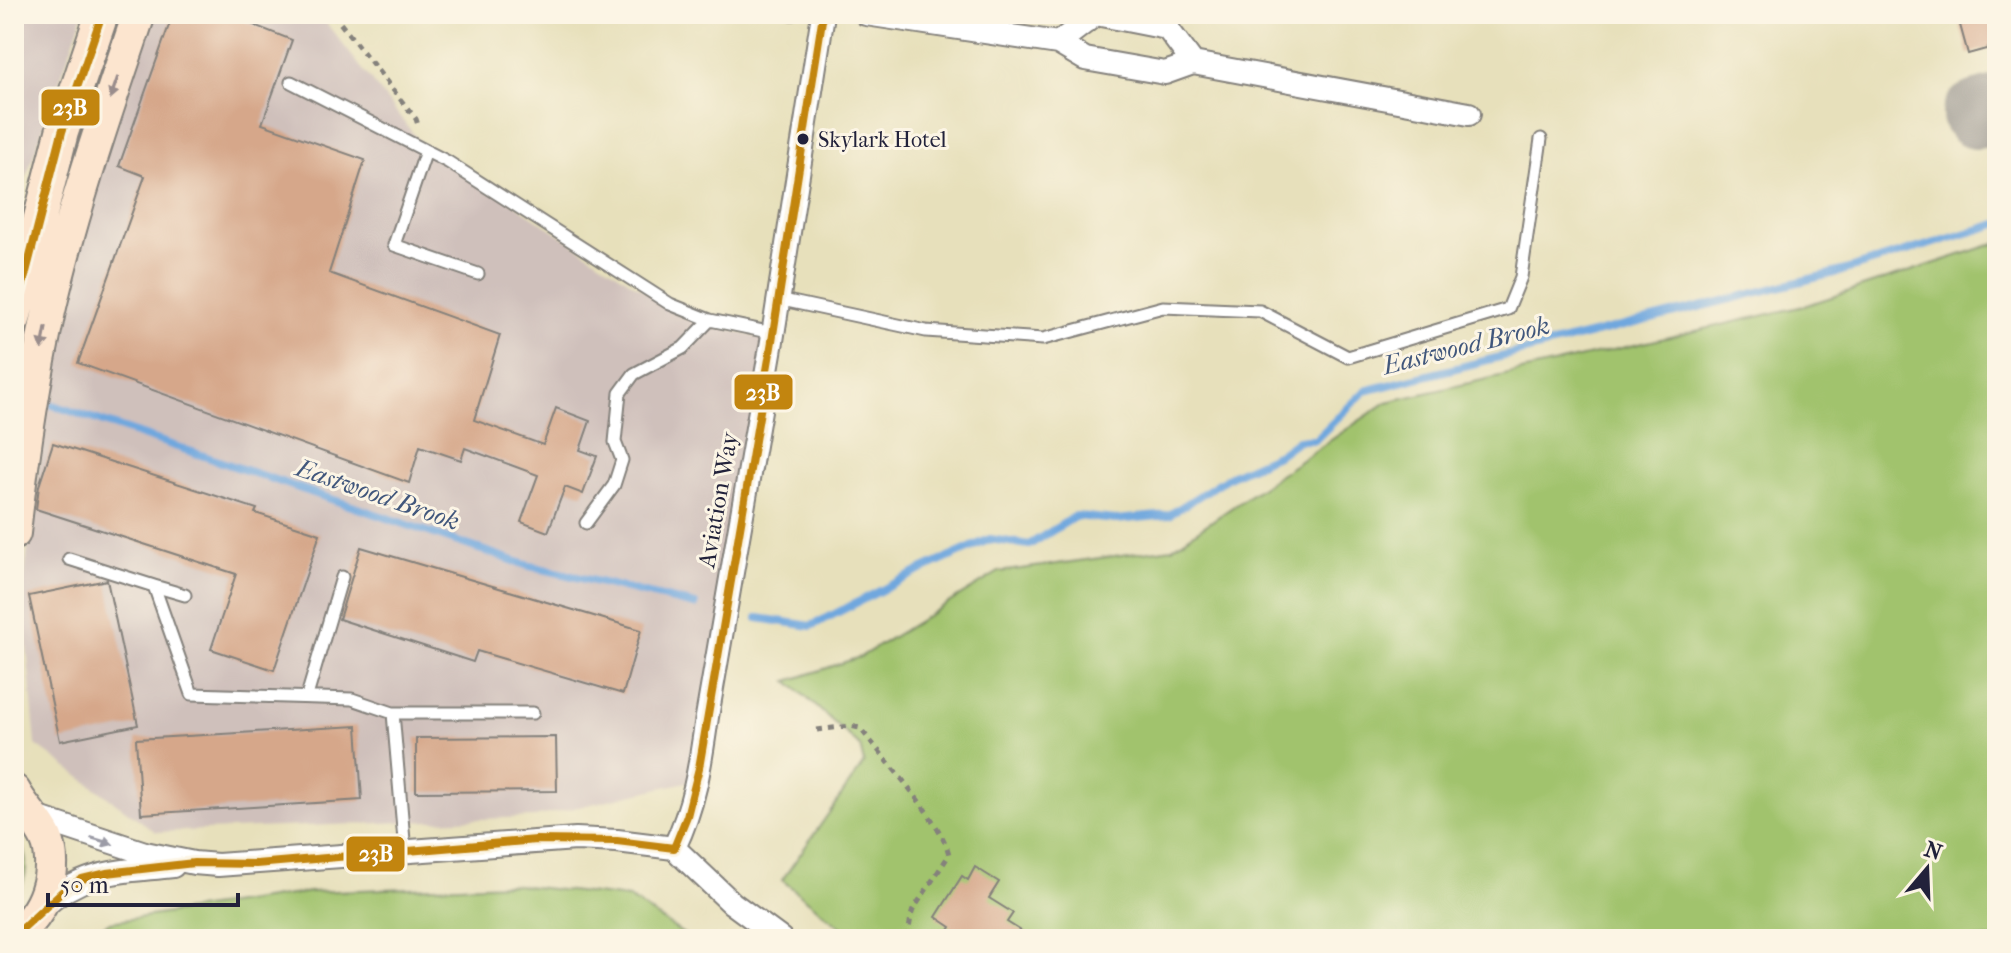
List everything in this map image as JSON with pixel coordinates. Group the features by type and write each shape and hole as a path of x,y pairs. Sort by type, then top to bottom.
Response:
{"main road":[{"path":"14,319 62,132 102,14"},
{"path":"14,533 27,423 50,309 92,156 139,14"},
{"path":"19,805 48,842 51,862 46,890 25,924"}],"street":[{"name":"Aviation Way","path":"674,848 689,816 699,779 823,14"},
{"path":"866,14 1058,43 1085,59 1165,73 1193,63 1469,114"},
{"path":"1058,43 1096,14 1167,28 1193,63"},
{"path":"19,805 120,846 194,863"},
{"path":"25,924 65,889 82,879 107,873 194,863 256,864 576,839 674,848 732,903 781,939"}],"lane":[{"path":"291,82 448,162 670,304 710,320 773,333"},
{"path":"778,299 926,331 1043,339 1163,307 1260,311 1348,357 1508,309 1521,277 1541,139"},
{"path":"426,151 394,245 478,274"},
{"path":"586,523 614,485 622,460 615,442 620,393 634,374 683,348 710,320"},
{"path":"69,559 185,595"},
{"path":"307,696 342,577"},
{"path":"154,586 192,694 352,699 393,713 533,713"},
{"path":"393,713 405,852"}],"path":[{"path":"333,14 416,119 426,151"},
{"path":"817,730 850,726 860,728 911,791 947,844 949,855 913,910 905,939"}],"shaded area":[{"path":"14,14 83,14 14,212"},
{"path":"153,14 319,14 419,141 685,318 772,341 699,779 535,817 156,832 36,745 22,594 53,361 101,158"}],"green space":[{"path":"1997,243 1997,939 856,939 782,880 864,763 860,746 788,681 860,657 999,572 1172,548 1387,402 1804,306"},
{"path":"14,833 23,849 26,866 23,883 14,899"},
{"path":"508,884 629,898 691,939 82,939 110,922 310,892"}],"building":[{"path":"173,14 226,14 292,40 262,124 365,160 329,273 500,335 474,420 543,445 556,408 590,421 580,450 597,456 583,494 565,487 548,532 521,522 538,475 465,448 461,460 420,446 409,483 78,363 145,176 119,166"},
{"path":"1957,14 1997,14 1997,46 1968,54"},
{"path":"53,443 257,509 255,513 320,534 274,670 211,649 236,574 36,509 39,486"},
{"path":"361,547 641,630 623,694 477,651 473,662 339,619"},
{"path":"107,580 138,725 60,741 29,596"},
{"path":"357,726 362,800 141,814 136,739"},
{"path":"556,737 557,791 416,792 416,738"},
{"path":"975,867 999,882 989,898 1013,913 1007,922 1034,939 944,939 951,927 936,917 962,876 968,880"}],"waterway":[{"name":"Eastwood Brook","path":"758,618 811,626 990,539 1029,545 1076,516 1116,520 1169,515 1230,476 1279,454 1298,440 1315,440 1365,391 1842,271 1997,224"},
{"name":"Eastwood Brook","path":"53,405 526,565 695,605"}],"taxiway":[{"path":"1976,115 1997,109"}],"transit line":[{"name":"23B","path":"14,319 62,132 102,14"},
{"name":"23B","path":"14,933 65,889 82,879 107,873 194,863 256,864 536,840 617,841 674,848 687,816 699,768 772,341 823,14"}],"place":[{"name":"Skylark Hotel","path":"803,139"}]}
